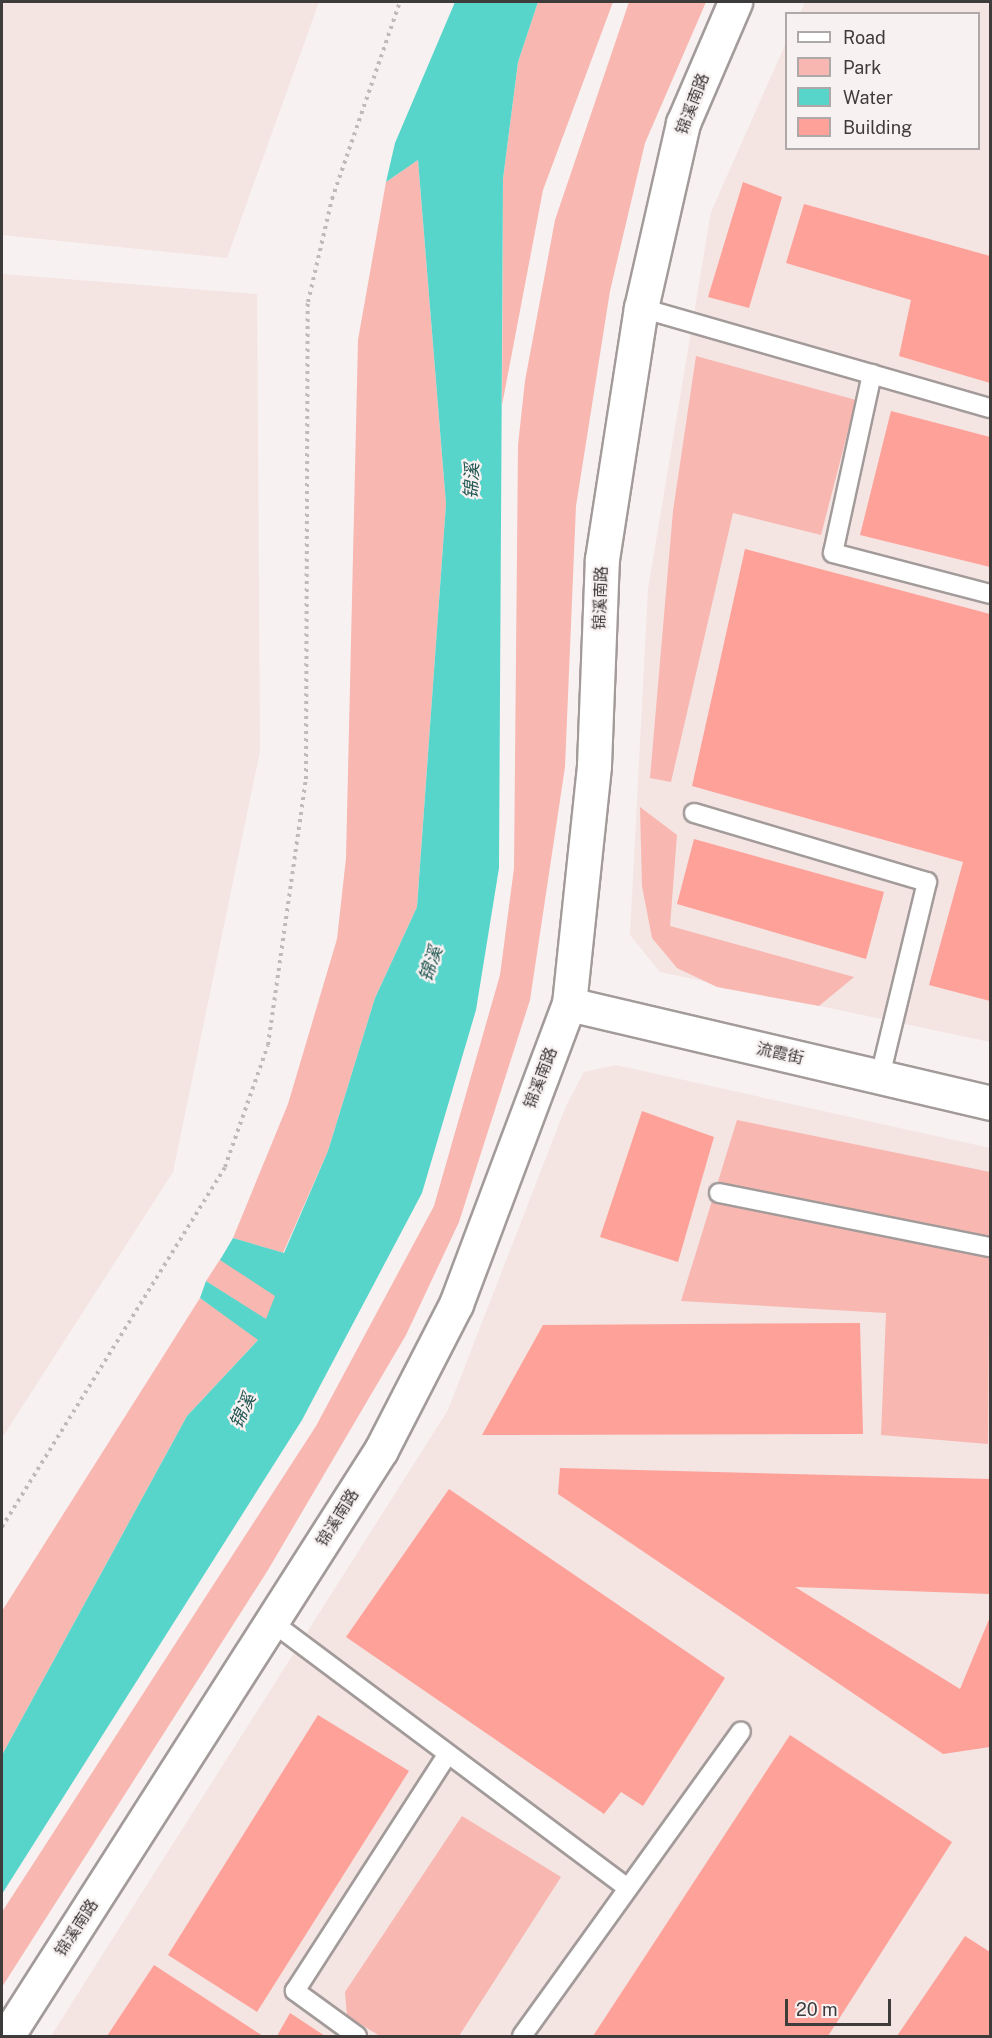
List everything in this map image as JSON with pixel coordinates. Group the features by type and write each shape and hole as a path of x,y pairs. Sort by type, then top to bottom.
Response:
{"street":[{"name":"锦溪南路","path":"7,2037 381,1449 456,1304 569,1004 594,765 602,559 641,308 683,123 735,2"},
{"name":"流霞街","path":"569,1004 990,1103"}],"lane":[{"path":"641,308 990,408"},
{"path":"872,374 833,553 990,594"},
{"path":"694,813 927,882 880,1077"},
{"path":"719,1193 990,1247"},
{"path":"272,1622 626,1887"},
{"path":"522,2037 626,1887 741,1731"},
{"path":"357,2037 295,1991 448,1754"}],"path":[{"path":"2,1527 225,1167 268,1045 306,780 308,302 332,199 400,2"}],"shaded area":[{"path":"2,2 319,2 227,258 2,235"},
{"path":"805,2 990,2 990,1042 660,972 630,935 648,589 711,212 785,45 785,150 980,150 980,12 800,12"},
{"path":"2,274 257,294 260,751 173,1172 2,1438"},
{"path":"616,1065 990,1148 990,2036 51,2036 448,1410 566,1106 584,1072"}],"green space":[{"path":"538,2 613,2 543,190 502,405 503,179 518,62"},
{"path":"629,2 706,2 645,143 610,291 576,506 565,767 530,1000 459,1222 406,1335 268,1570 2,1987 2,1912 316,1426 434,1206 500,975 514,868 518,445 525,381 555,220"},
{"path":"418,160 446,504 417,907 375,998 328,1151 283,1253 233,1238 288,1104 337,939 346,858 358,340 386,182"},
{"path":"696,356 856,400 821,535 733,513 671,782 650,778 673,511"},
{"path":"640,807 677,835 670,926 854,977 819,1006 717,987 677,968 652,938 642,886"},
{"path":"737,1120 990,1172 988,1444 881,1435 886,1313 681,1301"},
{"path":"221,1258 276,1296 266,1320 206,1281"},
{"path":"200,1298 259,1339 187,1416 2,1755 2,1611"},
{"path":"462,1816 561,1877 459,2036 380,2036 347,2016 345,1992"}],"water":[{"name":"锦溪","path":"455,2 538,2 518,62 503,179 499,868 476,1010 422,1193 302,1420 2,1894 2,1755 187,1416 258,1340 200,1298 206,1281 266,1319 275,1296 220,1260 233,1238 284,1253 328,1151 375,998 417,907 446,504 418,160 386,182 395,143"}],"building":[{"path":"743,182 782,197 749,308 708,297"},
{"path":"804,204 990,256 990,383 899,356 911,300 786,263"},
{"path":"891,411 990,437 990,567 860,535"},
{"path":"745,549 990,614 990,1001 929,985 963,862 692,786"},
{"path":"694,839 884,892 866,959 677,904"},
{"path":"642,1111 714,1137 678,1262 600,1237"},
{"path":"860,1323 863,1434 482,1435 543,1325"},
{"path":"560,1468 990,1479 990,1594 795,1587 960,1689 990,1617 990,1747 943,1754 558,1494"},
{"path":"449,1489 725,1678 643,1806 621,1792 604,1814 346,1637"},
{"path":"318,1715 409,1771 257,2012 168,1955"},
{"path":"790,1735 952,1842 828,2036 593,2036"},
{"path":"965,1936 990,1952 990,2036 897,2036"},
{"path":"154,1965 263,2036 107,2036"},
{"path":"290,2013 325,2036 277,2036"}]}
